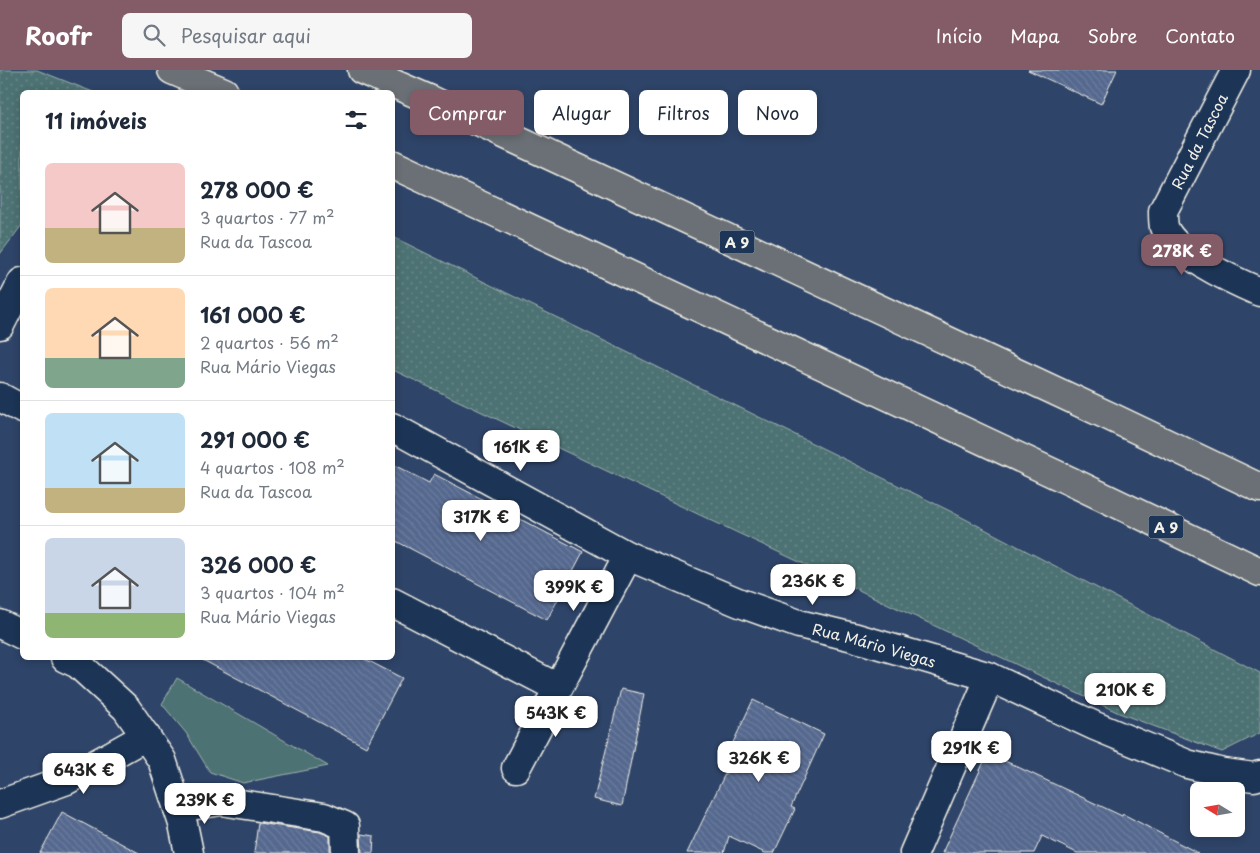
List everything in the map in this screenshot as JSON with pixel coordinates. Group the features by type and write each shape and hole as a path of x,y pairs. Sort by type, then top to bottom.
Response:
{"highway":[{"path":"172,70 219,90"},
{"name":"A 9","path":"362,70 431,100 1260,488"},
{"name":"A 9","path":"395,165 1260,572"}],"street":[{"name":"Rua da Tascoa","path":"1236,70 1163,211 1164,227 1176,244 1198,261 1260,292"},
{"path":"0,325 20,286"},
{"path":"0,397 20,408"},
{"name":"Rua Mário Viegas","path":"395,429 628,556 740,603 799,624 853,637 990,677 1095,726 1188,764 1224,773 1260,776"},
{"path":"516,768 628,556"},
{"path":"395,604 558,688"},
{"path":"0,624 20,634"},
{"path":"69,660 78,664 126,708 162,760 183,824 189,853"},
{"path":"914,853 990,677"},
{"path":"0,804 68,780 146,736"},
{"path":"178,808 221,801 324,817 345,826 346,853"}],"green space":[{"path":"0,70 37,70 88,90 20,90 20,228 0,254"},
{"path":"395,238 950,511 1260,673 1260,733 1222,752 1119,713 395,371"},
{"path":"177,678 328,766 243,783 210,772 186,733 162,704"}],"building":[{"path":"1028,70 1117,70 1101,104"},
{"path":"395,466 429,483 434,474 583,552 547,620 395,541"},
{"path":"203,660 367,660 402,678 366,747"},
{"path":"621,689 644,694 622,806 594,799"},
{"path":"753,700 824,734 791,807 795,809 774,853 765,853 729,836 724,853 687,853 736,751 730,749"},
{"path":"988,753 1122,816 1123,814 1198,853 1077,853 1042,836 1034,853 942,853"},
{"path":"62,812 139,853 40,853"},
{"path":"258,823 320,832 330,836 330,853 254,853"},
{"path":"361,834 374,836 373,853 362,853"}]}
